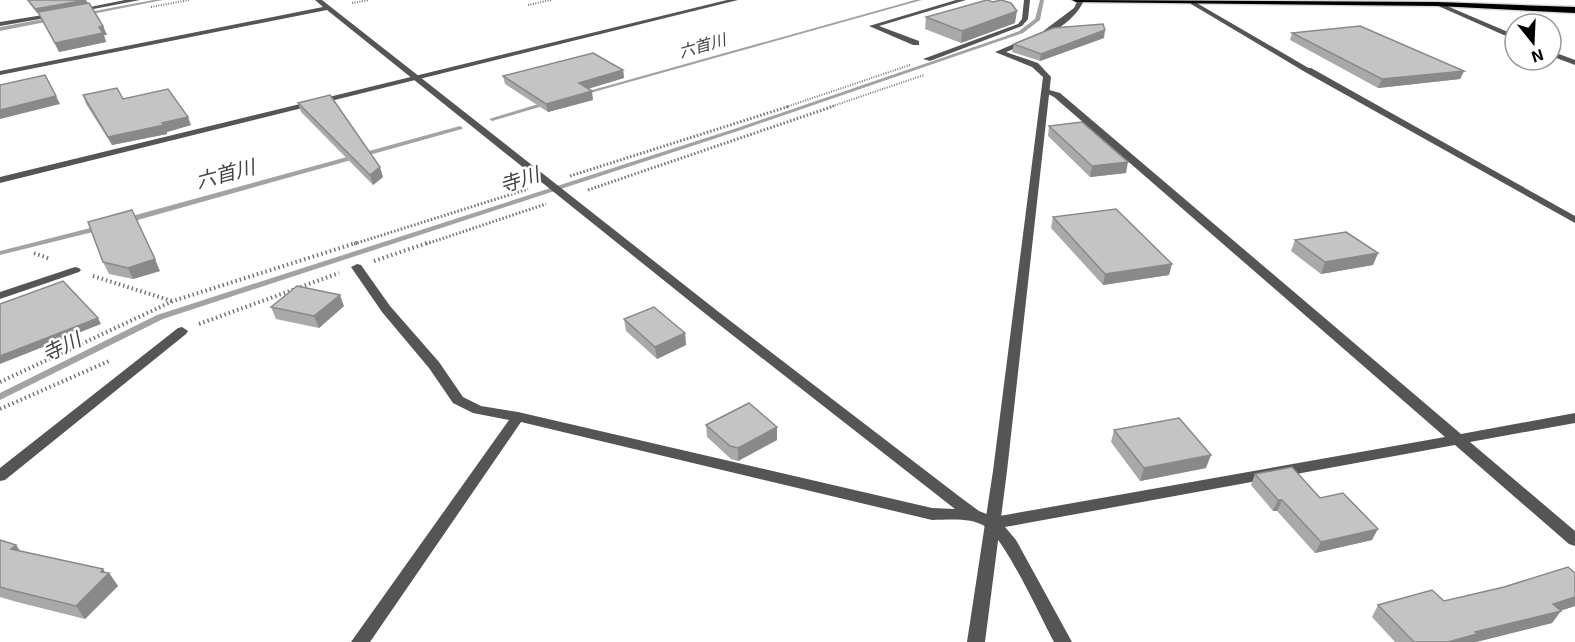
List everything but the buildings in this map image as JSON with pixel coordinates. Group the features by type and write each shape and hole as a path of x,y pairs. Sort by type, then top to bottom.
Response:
{"main road":[{"path":"1076,0 1438,4 1575,10"}],"street":[{"path":"75,11 137,0"},
{"path":"318,0 717,316 974,515 993,523 1010,543 1063,642"},
{"path":"0,180 735,0"},
{"path":"916,43 872,26 963,0"},
{"path":"927,59 1020,25 1025,19 1027,0"},
{"path":"976,642 993,523 1047,77 1040,69 999,52 1045,34 1077,9 1081,0"},
{"path":"1192,3 1575,220"},
{"path":"1438,4 1503,33"},
{"path":"0,74 328,8"},
{"path":"0,24 64,13"},
{"path":"1046,91 1057,94 1575,540"},
{"path":"357,267 387,309 434,365 458,400 478,410 518,417 932,514 974,515"},
{"path":"0,296 75,270"},
{"path":"0,476 182,331"},
{"path":"360,642 518,417"},
{"path":"993,523 1575,418"}],"path":[{"path":"528,5 551,0"},
{"path":"0,382 172,301 551,184 927,59"},
{"path":"182,331 212,318 566,195 927,75"},
{"path":"34,252 75,270 172,301"},
{"path":"0,409 119,356"}],"waterway":[{"path":"82,14 161,0"},
{"name":"六首川","path":"581,94 920,0"},
{"name":"寺川","path":"0,397 160,317 739,129 1021,32 1037,20 1042,0"},
{"path":"0,29 54,19"},
{"name":"六首川","path":"492,119 548,103"},
{"name":"六首川","path":"124,221 460,128"},
{"name":"六首川","path":"0,253 102,227"}]}
